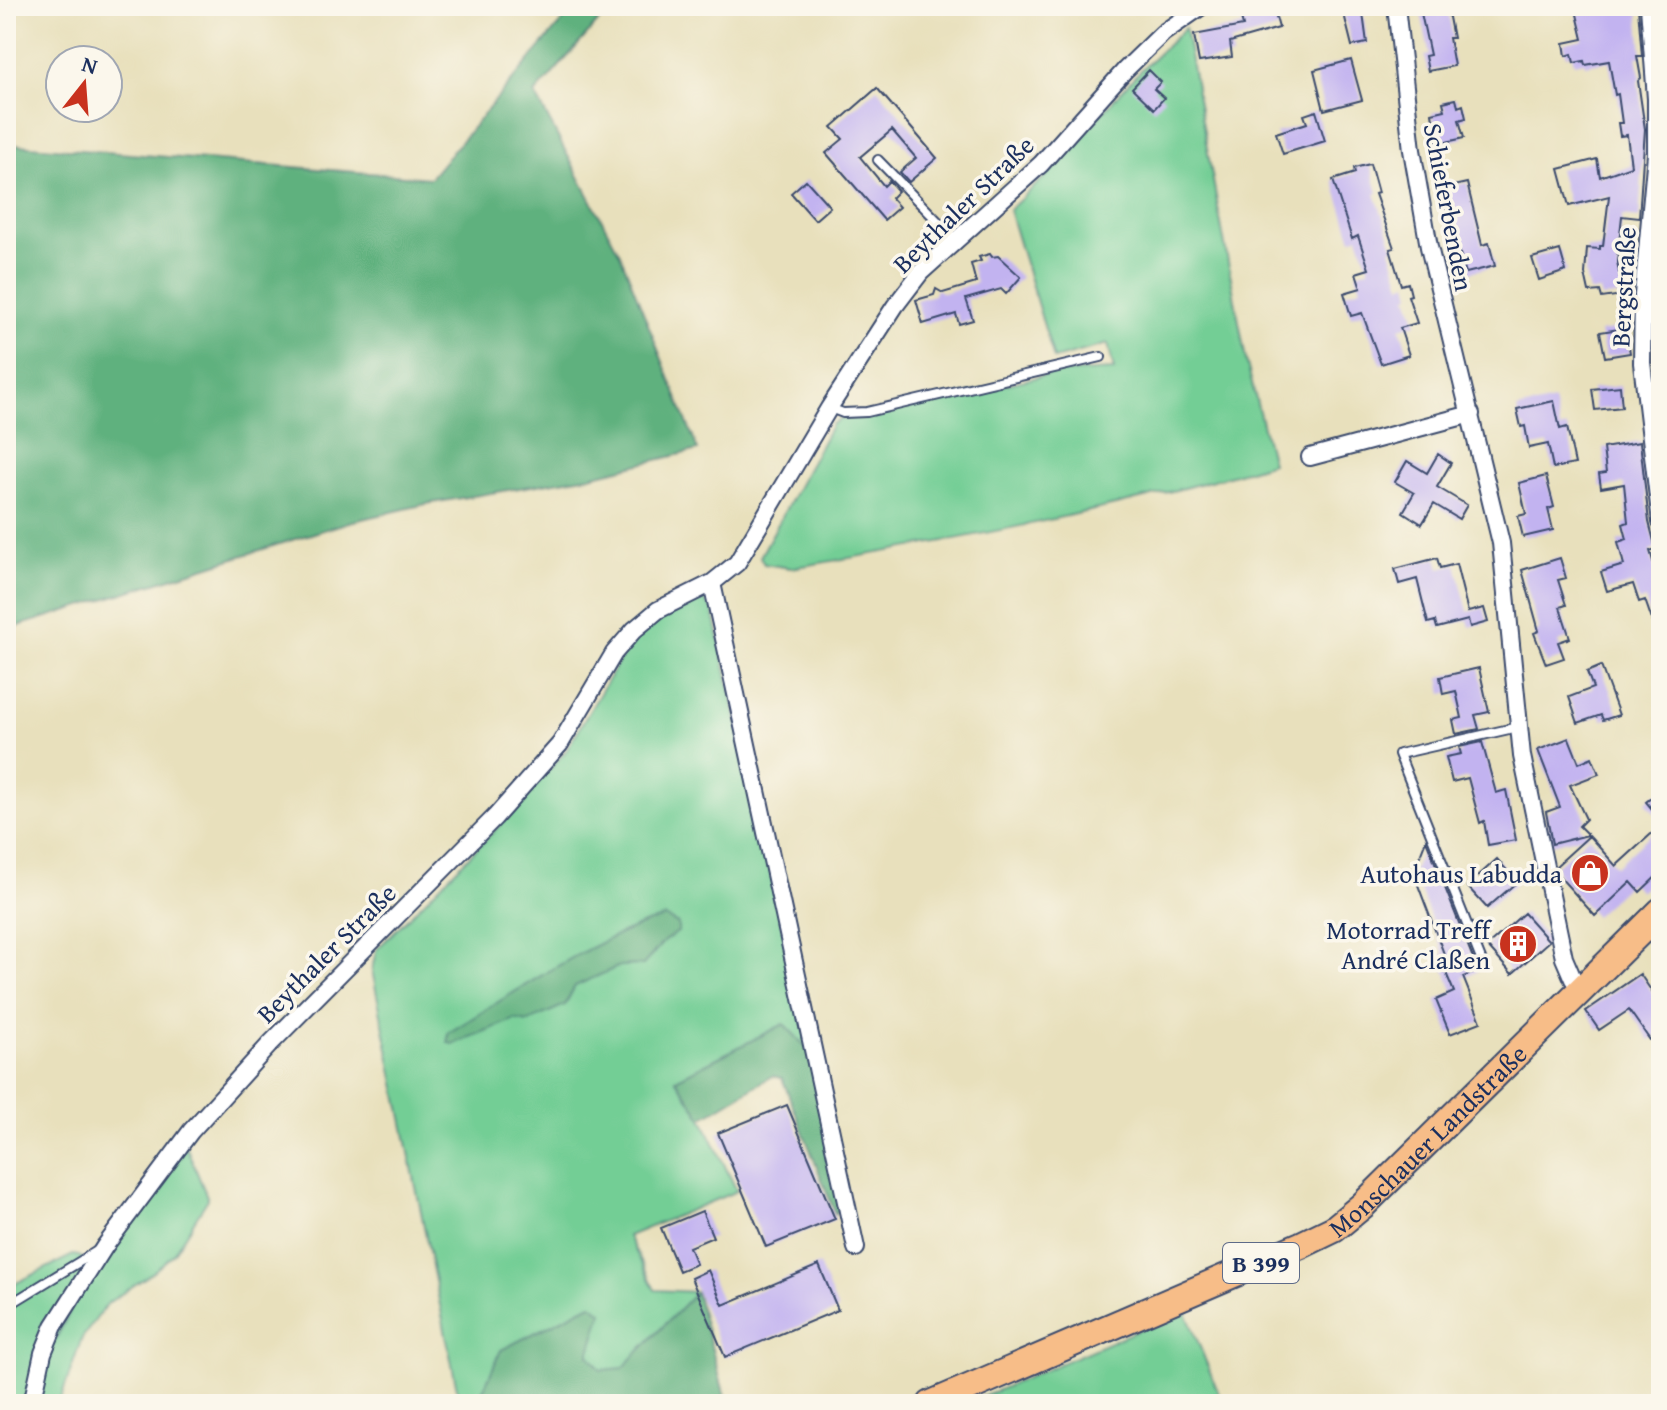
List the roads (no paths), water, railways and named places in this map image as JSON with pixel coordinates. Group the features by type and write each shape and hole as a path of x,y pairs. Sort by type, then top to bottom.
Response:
{"main road":[{"name":"Monschauer Landstraße","path":"931,1404 1334,1229 1385,1183 1661,911"}],"street":[{"name":"Beythaler Straße","path":"32,1404 43,1353 54,1326 105,1246 191,1131 271,1043 495,817 560,744 614,653 634,630 658,610 712,583 737,563 829,408 912,283 955,239 1041,164 1125,70 1163,33 1202,6"},
{"name":"Schieferbenden","path":"1396,6 1412,150 1426,233 1506,571 1518,727 1564,958 1580,989"},
{"name":"Bergstraße","path":"1649,6 1655,66 1657,143 1643,295 1642,369 1656,457 1661,522"},
{"path":"1310,457 1471,414"},
{"path":"712,583 856,1248"}],"lane":[{"path":"878,160 955,239"},
{"path":"829,408 843,413 867,412 1101,357"},
{"path":"1484,967 1399,754 1518,727"},
{"path":"12,1303 105,1246"}],"place":[{"name":"Autohaus Labudda","path":"1590,873"},
{"name":"Motorrad Treff André Claßen","path":"1518,944"}]}
